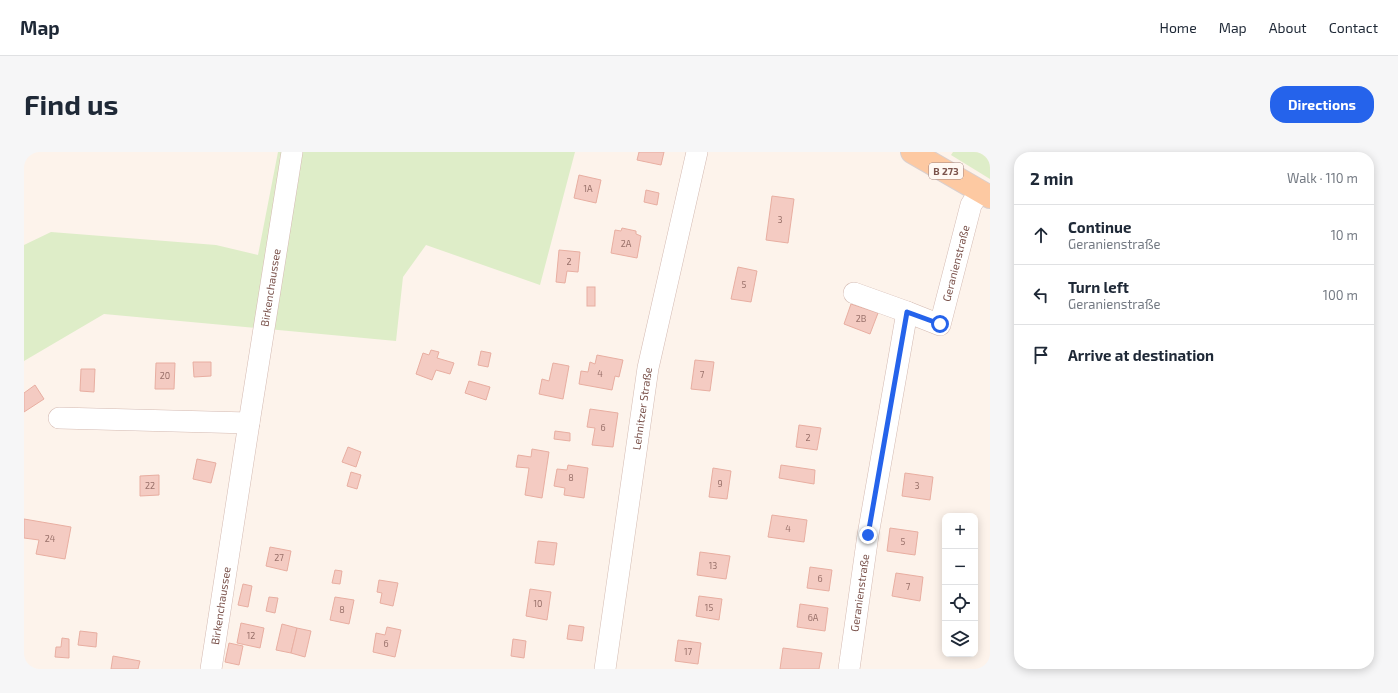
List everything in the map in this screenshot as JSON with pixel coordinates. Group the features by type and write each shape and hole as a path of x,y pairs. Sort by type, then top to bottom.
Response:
{"main road":[{"name":"B 273","path":"912,152 985,194"}],"street":[{"name":"Birkenchaussee","path":"211,669 248,423 292,152"},
{"name":"Lehnitzer Straße","path":"605,669 648,368 696,152"},
{"name":"Geranienstraße","path":"849,669 868,535 907,312 940,324 971,205 985,194"},
{"path":"854,293 907,312"},
{"path":"59,418 248,423"}],"green space":[{"path":"278,152 575,152 540,285 426,245 403,277 396,341 104,314 24,361 24,245 51,232 216,245 258,255"},
{"path":"953,152 990,152 990,179 951,155"}],"building":[{"path":"639,152 664,152 661,165 637,160"},
{"path":"579,175 601,180 596,203 574,198"},
{"path":"646,190 659,193 657,205 644,202"},
{"path":"772,196 794,199 788,243 766,240"},
{"path":"622,228 636,231 636,234 641,236 637,258 611,253 615,230 621,231"},
{"path":"559,250 580,252 578,272 567,271 565,283 556,282"},
{"path":"738,267 757,271 751,302 731,299"},
{"path":"587,287 595,287 595,306 587,306"},
{"path":"851,304 878,313 870,334 844,324"},
{"path":"431,350 439,352 437,358 454,363 450,374 436,370 432,380 416,374 423,353 429,355"},
{"path":"481,351 491,353 488,367 478,365"},
{"path":"597,355 623,360 619,377 615,376 612,390 579,384 581,371 588,372 590,362 595,364"},
{"path":"695,360 714,362 710,391 691,389"},
{"path":"193,362 211,362 211,376 194,377"},
{"path":"156,363 175,363 174,389 155,389"},
{"path":"553,363 569,366 563,399 539,394 542,379 549,381"},
{"path":"81,369 95,369 94,392 80,391"},
{"path":"469,381 490,387 486,400 465,393"},
{"path":"35,385 44,399 24,412 24,393"},
{"path":"590,409 618,413 613,447 592,445 595,428 587,427"},
{"path":"799,425 821,428 817,450 796,447"},
{"path":"555,431 570,433 570,441 554,439"},
{"path":"348,447 361,452 356,467 342,462"},
{"path":"532,449 549,452 542,498 525,495 529,468 516,467 518,455 531,457"},
{"path":"197,459 216,463 211,483 193,479"},
{"path":"568,465 588,468 584,498 564,495 565,488 554,486 557,469 567,470"},
{"path":"781,465 815,470 814,484 779,478"},
{"path":"713,468 731,471 727,499 709,497"},
{"path":"351,472 361,475 357,489 347,486"},
{"path":"905,473 933,477 930,500 902,496"},
{"path":"159,475 159,495 140,496 140,476"},
{"path":"772,515 807,520 804,542 768,537"},
{"path":"24,519 71,527 65,559 36,554 39,540 24,538"},
{"path":"890,528 918,532 915,555 887,551"},
{"path":"538,541 557,543 554,565 535,563"},
{"path":"270,547 291,551 287,571 266,566"},
{"path":"700,552 730,556 726,579 697,575"},
{"path":"810,567 832,570 829,591 807,588"},
{"path":"335,570 342,571 340,584 332,583"},
{"path":"896,573 923,577 920,601 892,596"},
{"path":"379,580 398,583 393,606 380,603 382,593 377,592"},
{"path":"243,584 252,586 248,607 238,605"},
{"path":"530,589 551,592 547,620 526,616"},
{"path":"699,596 722,599 719,620 696,616"},
{"path":"269,597 278,598 275,613 266,611"},
{"path":"335,597 354,600 349,624 330,620"},
{"path":"800,604 828,608 825,631 797,627"},
{"path":"241,623 264,628 260,648 237,643"},
{"path":"282,624 297,628 291,653 276,650"},
{"path":"569,625 584,627 582,641 567,639"},
{"path":"387,627 401,630 395,657 373,652 376,633 385,635"},
{"path":"297,628 311,631 305,657 291,653"},
{"path":"80,631 97,633 96,647 78,645"},
{"path":"62,638 69,639 69,658 55,657 56,647 61,647"},
{"path":"513,639 526,641 524,658 511,656"},
{"path":"678,640 701,643 698,664 675,661"},
{"path":"229,643 243,646 239,665 225,662"},
{"path":"783,648 822,653 819,669 780,669"},
{"path":"113,656 140,661 138,669 111,669"}],"route":[{"path":"868,535 907,312 940,324"}]}
